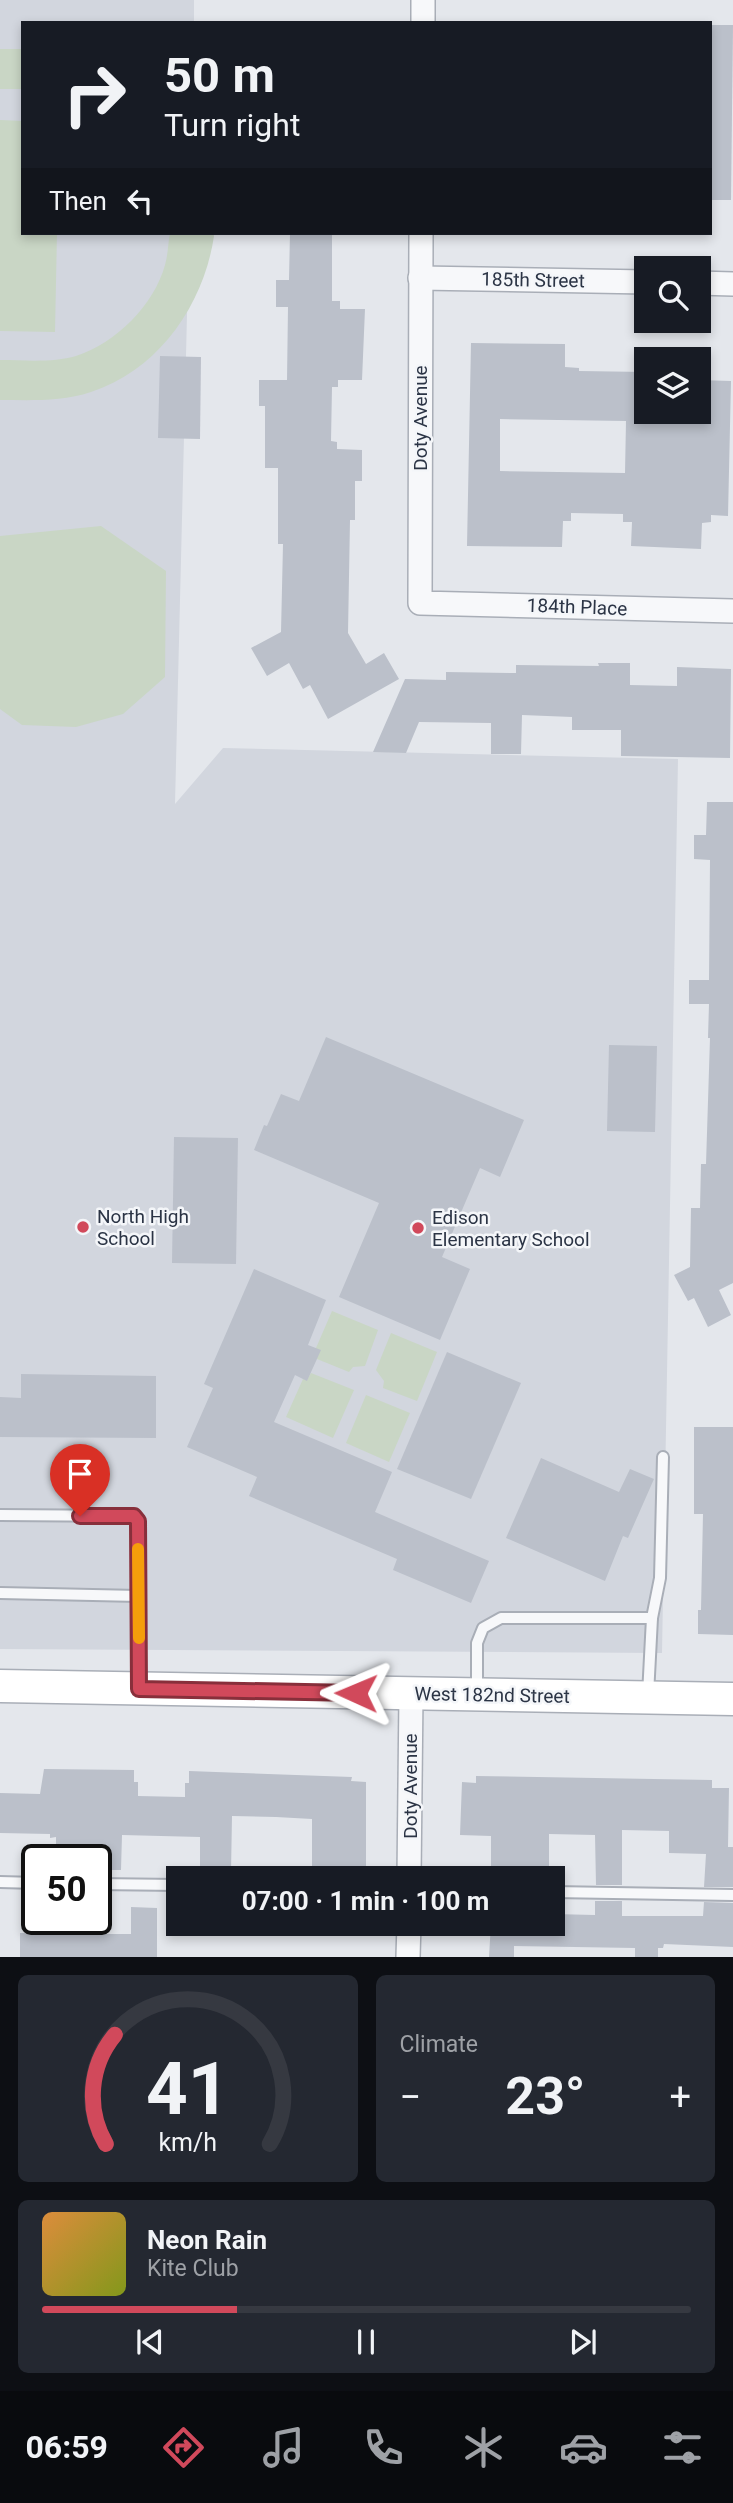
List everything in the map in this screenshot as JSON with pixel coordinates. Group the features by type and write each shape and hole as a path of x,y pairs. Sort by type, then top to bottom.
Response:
{"main road":[{"name":"West 182nd Street","path":"0,1686 733,1699"}],"street":[{"path":"423,0 423,21"},
{"name":"Doty Avenue","path":"420,603 421,235"},
{"name":"185th Street","path":"420,278 634,282"},
{"path":"711,284 733,284"},
{"name":"184th Place","path":"420,603 733,611"},
{"name":"Doty Avenue","path":"409,1866 411,1694"},
{"path":"408,1957 409,1936"}],"lane":[{"path":"648,1697 652,1618 660,1578 663,1457"},
{"path":"0,1515 134,1516 138,1521 139,1689"},
{"path":"0,1593 139,1596"},
{"path":"477,1695 477,1643 483,1628 501,1618 652,1618"},
{"path":"0,1882 21,1883"},
{"path":"112,1884 166,1885"},
{"path":"565,1892 733,1895"}],"shaded area":[{"name":"Edison Elementary School","path":"0,0 194,0 194,21 21,21 21,235 189,235 175,804 223,748 678,759 662,1653 0,1649"}],"green space":[{"path":"0,49 21,49 21,89 0,89"},
{"path":"0,120 21,121 21,235 57,235 55,332 0,331"},
{"path":"170,235 214,235 209,261 189,309 157,351 138,368 115,382 80,395 57,399 0,400 0,360 67,358 105,342 143,308 160,280"},
{"path":"101,526 166,571 165,677 123,714 76,727 22,725 0,709 0,536"},
{"path":"332,1311 378,1330 365,1366 353,1367 349,1372 317,1359 316,1348"},
{"path":"391,1333 437,1352 417,1401 383,1388 384,1381 376,1370"},
{"path":"311,1373 354,1390 333,1438 286,1417 303,1379 307,1380"},
{"path":"366,1395 410,1413 389,1462 346,1443"}],"building":[{"path":"712,25 733,25 731,200 712,200"},
{"path":"290,235 332,235 332,301 340,301 340,309 365,309 362,380 338,380 338,387 332,387 331,441 337,442 337,449 362,450 362,481 355,481 355,520 350,520 348,633 366,664 384,653 399,679 328,719 310,685 303,689 289,663 267,676 251,648 281,632 283,544 278,544 278,468 265,468 265,406 259,406 259,380 287,380 288,307 276,307 276,280 289,280"},
{"path":"471,343 565,344 565,367 579,368 579,371 634,372 634,424 711,424 711,380 731,381 728,516 711,515 711,522 702,523 701,549 631,546 632,522 623,522 623,514 571,513 571,521 563,521 562,547 467,546","holes":["500,419 626,421 625,473 500,471"]},
{"path":"160,356 201,357 200,439 158,438"},
{"path":"598,663 630,663 630,685 677,686 677,667 731,669 730,758 621,756 621,730 572,730 572,717 522,715 521,754 491,754 491,723 419,722 406,753 373,752 405,679 446,680 446,672 516,673 516,665 599,666"},
{"path":"707,802 733,802 733,1283 719,1290 731,1315 708,1327 694,1298 688,1301 674,1275 690,1267 691,1208 700,1208 701,1164 706,1164 709,1004 689,1004 689,980 709,980 710,860 694,859 694,835 706,835"},
{"path":"326,1037 524,1120 500,1177 480,1168 442,1257 470,1269 440,1340 339,1297 379,1203 254,1150 281,1094 299,1101"},
{"path":"609,1045 657,1046 655,1132 607,1131"},
{"path":"174,1137 238,1138 236,1264 172,1263"},
{"path":"254,1269 326,1300 308,1345 321,1350 307,1381 295,1375 274,1422 392,1472 375,1512 489,1561 471,1603 393,1570 397,1559 249,1496 257,1477 187,1447 213,1388 204,1384"},
{"path":"447,1352 521,1383 471,1499 397,1469"},
{"path":"21,1374 156,1376 156,1438 0,1437 0,1397 21,1398"},
{"path":"694,1427 733,1427 733,1635 698,1634 703,1514 694,1514"},
{"path":"541,1458 619,1492 630,1469 654,1479 628,1538 623,1536 605,1581 506,1538"},
{"path":"44,1769 134,1770 134,1782 138,1782 138,1796 185,1797 185,1783 189,1783 189,1771 352,1777 351,1781 366,1782 366,1866 312,1866 312,1819 232,1816 231,1866 200,1866 200,1837 122,1835 121,1870 112,1870 112,1844 56,1844 56,1837 50,1838 50,1834 0,1833 0,1793 40,1794"},
{"path":"476,1776 712,1780 712,1788 729,1788 728,1847 733,1847 733,1887 704,1887 706,1854 669,1853 669,1831 622,1830 622,1885 596,1885 595,1835 549,1834 549,1866 491,1866 491,1836 460,1835 462,1782 476,1783"},
{"path":"595,1901 622,1901 622,1916 703,1916 704,1902 733,1903 733,1947 664,1944 663,1948 658,1948 658,1957 635,1957 635,1948 514,1946 514,1957 489,1957 490,1936 565,1936 565,1914 595,1915"},
{"path":"131,1907 157,1908 157,1957 20,1957 20,1933 131,1934"}],"slow traffic":[{"path":"138,1549 139,1638"}],"place":[{"name":"North High School","path":"83,1227"},
{"name":"Edison Elementary School","path":"418,1228"}],"route":[{"path":"80,1516 134,1516 138,1521 139,1689 356,1693"}]}
